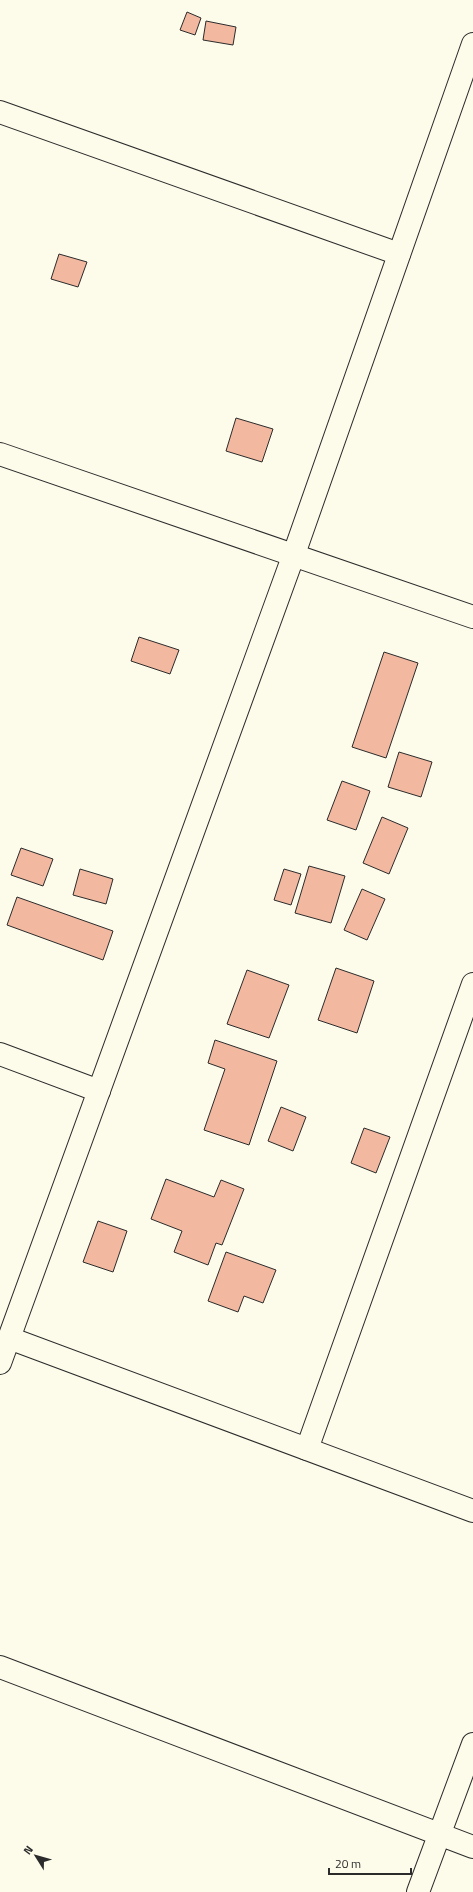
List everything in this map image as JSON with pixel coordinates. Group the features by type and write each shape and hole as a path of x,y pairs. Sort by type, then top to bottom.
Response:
{"street":[{"path":"0,1363 294,554 473,44"},
{"path":"0,112 399,254"},
{"path":"0,454 294,554 473,617"},
{"path":"307,1449 473,984"},
{"path":"0,1054 99,1090"},
{"path":"9,1338 473,1511"},
{"path":"0,1667 473,1847"},
{"path":"418,1892 473,1744"}],"building":[{"path":"187,12 201,18 195,35 180,30"},
{"path":"206,21 236,27 233,45 203,40"},
{"path":"59,254 87,262 78,287 51,279"},
{"path":"236,418 273,429 262,462 226,451"},
{"path":"139,637 179,650 170,674 131,661"},
{"path":"384,652 418,663 386,758 352,747"},
{"path":"399,752 432,762 421,797 388,787"},
{"path":"342,781 370,791 356,830 327,820"},
{"path":"382,817 408,828 389,874 363,863"},
{"path":"21,848 53,859 43,886 11,875"},
{"path":"309,866 345,876 331,923 295,913"},
{"path":"80,869 113,879 106,904 73,895"},
{"path":"284,869 301,874 291,905 274,900"},
{"path":"362,889 385,899 367,940 344,930"},
{"path":"17,897 113,931 103,960 7,925"},
{"path":"336,968 374,981 357,1033 318,1020"},
{"path":"247,970 289,985 269,1038 227,1024"},
{"path":"215,1040 277,1061 249,1145 204,1130 225,1069 208,1063"},
{"path":"281,1107 306,1117 293,1151 268,1141"},
{"path":"364,1128 390,1137 376,1173 351,1163"},
{"path":"166,1179 214,1197 221,1180 244,1189 222,1245 216,1243 208,1265 174,1252 182,1231 151,1219"},
{"path":"98,1221 127,1231 113,1272 83,1262"},
{"path":"226,1252 276,1270 263,1303 244,1296 238,1312 208,1301"}]}
